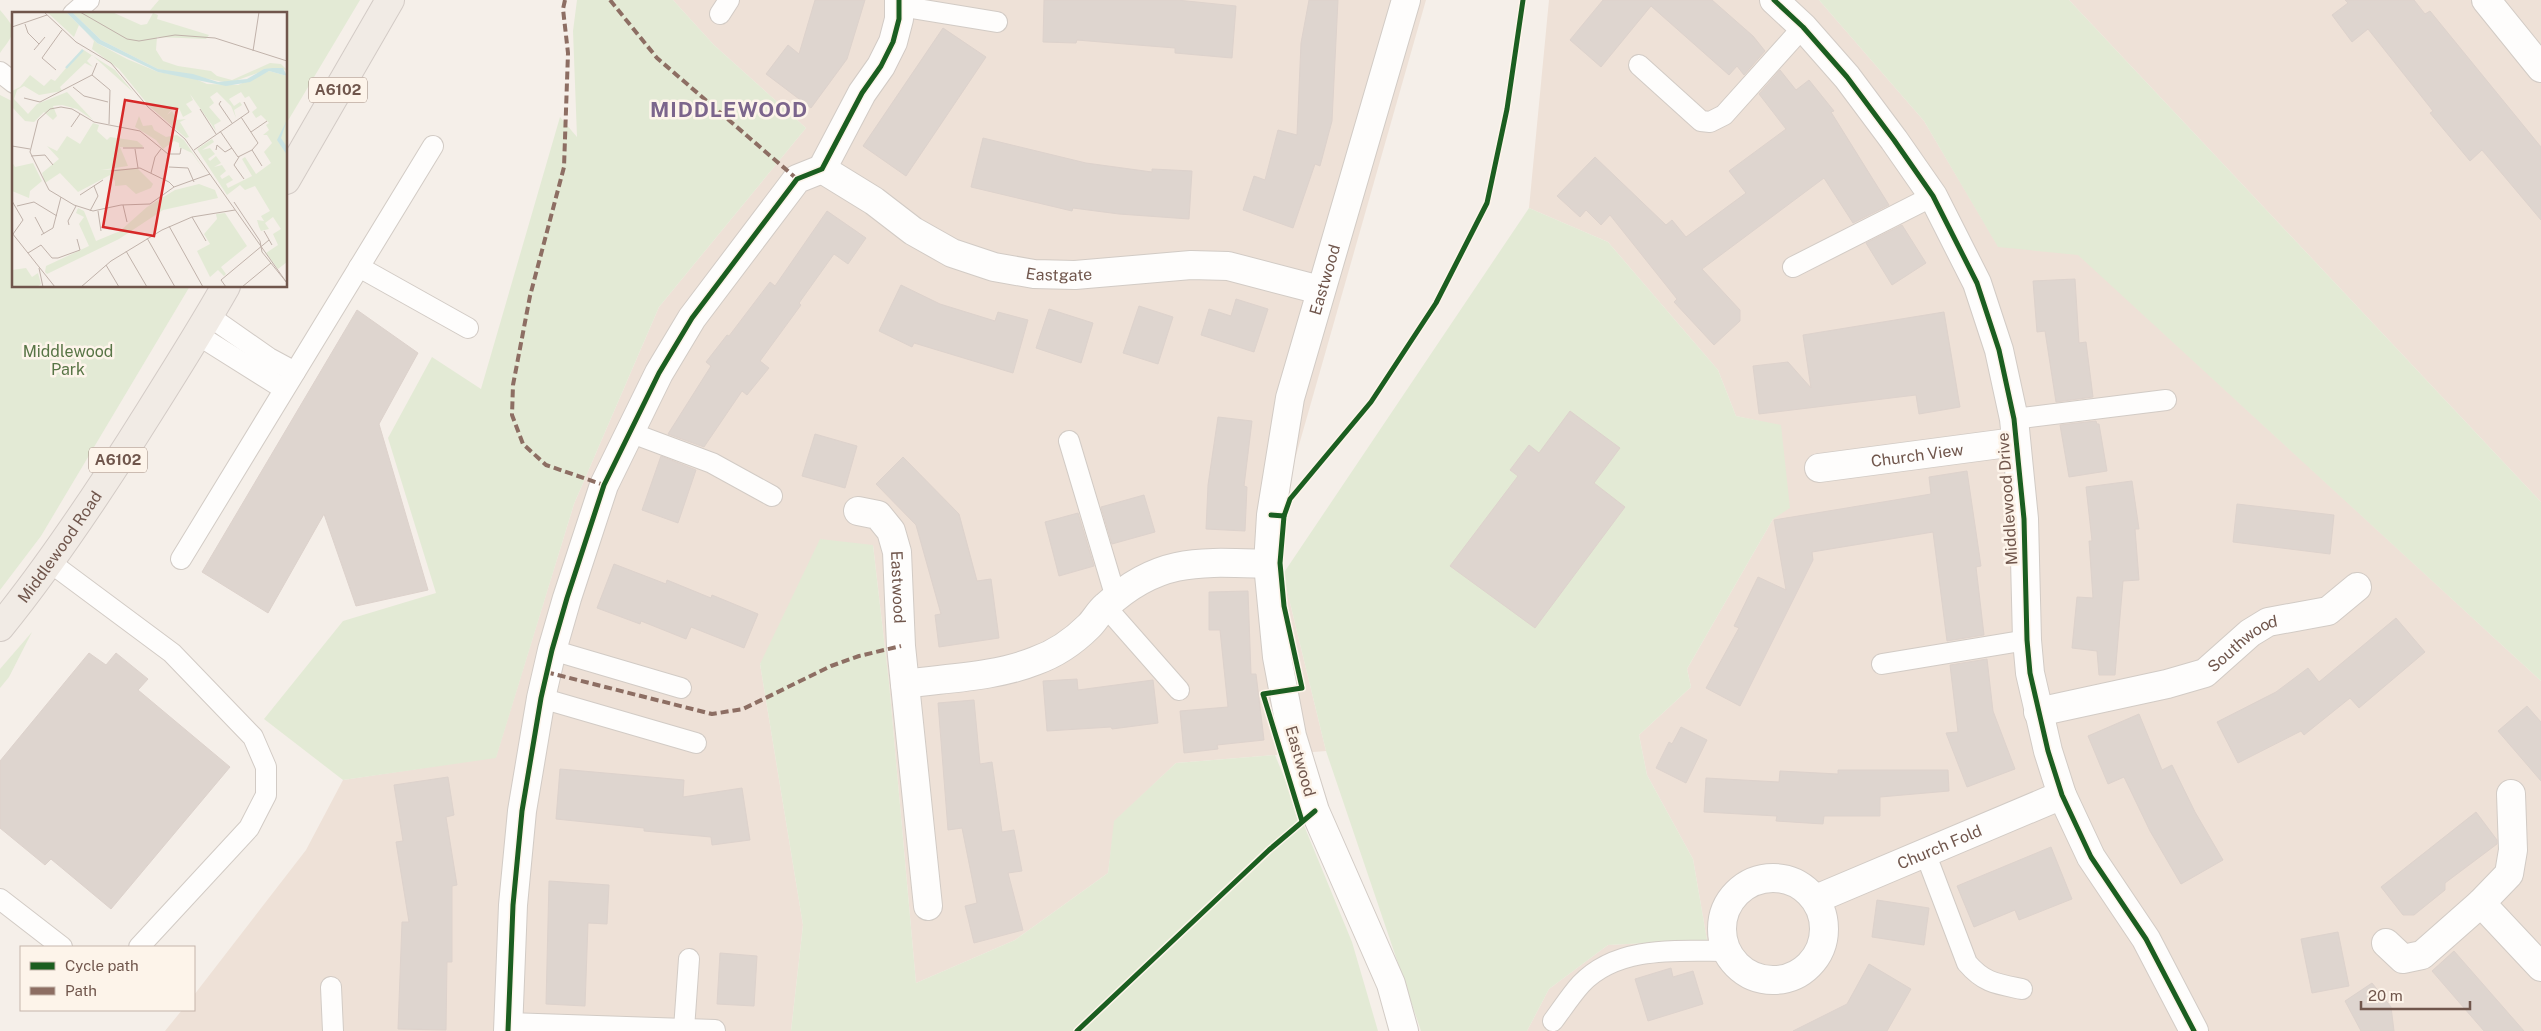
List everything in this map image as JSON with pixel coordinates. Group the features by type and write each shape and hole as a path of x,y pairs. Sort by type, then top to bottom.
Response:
{"main road":[{"name":"A6102","path":"288,177 390,0"},
{"name":"Middlewood Road","path":"0,627 51,563 204,326 225,288"}],"street":[{"name":"Eastwood","path":"1404,1031 1391,984 1315,811 1292,736 1277,657 1268,564 1270,515 1290,398 1406,0"},
{"name":"Middlewood Drive","path":"1774,0 1804,27 1847,77 1933,196 1977,283 1999,350 2015,430 2024,518 2027,640 2038,712 2062,795 2091,857 2146,939 2194,1031"},
{"path":"2486,0 2541,68"},
{"path":"508,1027 513,906 522,811 541,698 552,650 604,486 659,373 692,318 797,179 822,169 862,93 882,66 893,42 899,19 899,3"},
{"name":"Eastgate","path":"822,169 874,201 913,230 944,248 994,267 1034,274 1074,275 1191,265 1228,266 1320,290"},
{"name":"Church View","path":"1820,468 2015,430"},
{"name":"Eastwood","path":"858,510 878,515 891,531 897,552 905,684 928,906"},
{"path":"905,684 998,671 1035,662 1065,646 1088,627 1110,602 1138,580 1172,566 1201,562 1268,564"},
{"name":"Southwood","path":"2038,712 2167,684 2205,672 2250,634 2268,622 2328,610 2357,587"},
{"path":"2386,944 2402,958 2422,955 2481,903 2509,874 2512,850 2511,794"},
{"name":"Church Fold","path":"1816,899 1926,855 2062,795"},
{"path":"1772,878 1790,880 1816,899 1824,925 1824,939 1812,962 1792,977 1778,980 1761,978 1748,973 1734,962 1727,951 1722,934 1722,921 1732,899 1745,886 1754,881 1772,878"},
{"path":"2481,903 2541,967"}],"lane":[{"path":"75,12 89,0"},
{"path":"899,3 997,22"},
{"path":"1640,66 1701,120 1710,122 1724,115 1804,27"},
{"path":"182,558 433,146"},
{"path":"1793,267 1933,196"},
{"path":"359,267 468,328"},
{"path":"204,326 295,372"},
{"path":"204,326 284,389"},
{"path":"2015,430 2166,400"},
{"path":"629,432 712,464 772,496"},
{"path":"1069,441 1110,602 1179,690"},
{"path":"51,563 172,653 253,737 266,767 266,795 249,828 140,946"},
{"path":"1882,664 2027,640"},
{"path":"552,650 681,688"},
{"path":"541,698 696,743"},
{"path":"1926,855 1967,963 1977,975 1988,982 2022,989"},
{"path":"0,899 61,946"},
{"path":"1553,1021 1582,983 1603,967 1642,953 1660,951 1727,951"},
{"path":"671,1030 689,959"},
{"path":"331,987 333,1031"},
{"path":"508,1027 715,1030"}],"shaded area":[{"path":"673,0 1426,0 1291,473 1283,574 1326,751 1176,763 1115,821 1108,873 1015,940 916,983 889,683 873,545 760,664 803,925 791,1031 165,1031 181,1011 195,1011 195,994 306,850 343,780 496,757 574,504 659,307 806,128 714,45"},
{"path":"1549,0 1819,0 1924,121 1998,246 2078,254 2541,681 2541,1031 1527,1031 1549,989 1608,945 1707,940 1693,859 1647,775 1639,735 1691,687 1687,669 1773,519 1781,426 1736,416 1718,370 1608,242 1529,208"},
{"path":"2069,0 2541,0 2541,502"}],"green space":[{"path":"159,0 360,0 288,121 288,12 149,12"},
{"path":"577,0 673,0 714,45 806,128 659,307 574,504 496,758 343,780 264,719 343,621 436,593 388,438 432,357 481,389 560,117 577,137 573,31"},
{"path":"1819,0 2069,0 2541,502 2541,681 2078,255 1998,247 1924,121"},
{"path":"0,10 10,22 12,35 0,53"},
{"name":"Middlewood Park","path":"0,95 12,101 12,288 189,288 41,536 0,590"},
{"path":"1529,208 1608,242 1718,370 1736,416 1781,425 1790,508 1773,519 1687,669 1691,687 1639,735 1647,775 1693,859 1707,940 1608,945 1549,989 1527,1031 1421,1031 1326,751 1283,574"},
{"path":"820,539 873,545 889,683 916,983 1015,940 1108,873 1114,821 1176,763 1275,755 1352,942 1378,1031 791,1031 803,925 760,664"},
{"path":"32,632 9,677 0,688 0,669"}],"building":[{"path":"815,0 865,0 847,59 811,108 766,74 788,45 799,54"},
{"path":"1044,0 1177,0 1236,6 1232,58 1175,53 1175,48 1077,40 1076,43 1043,42"},
{"path":"1309,0 1338,0 1332,121 1320,166 1315,164 1293,228 1243,210 1254,176 1265,180 1278,130 1297,135 1301,43"},
{"path":"1603,0 1712,0 1753,36 1765,51 1744,75 1737,66 1729,75 1651,6 1601,67 1570,40"},
{"path":"2345,0 2414,0 2425,14 2430,11 2541,147 2541,220 2482,150 2470,161 2430,113 2433,111 2368,29 2352,42 2332,15 2348,3"},
{"path":"943,28 986,57 906,176 863,146"},
{"path":"1780,70 1796,90 1809,80 1834,111 1831,112 1889,205 1853,223 1824,178 1702,269 1740,310 1740,321 1714,345 1674,302 1677,299 1610,215 1601,225 1586,210 1580,217 1557,196 1595,157 1666,225 1672,220 1686,237 1746,193 1729,171 1786,129 1759,94"},
{"path":"983,138 1086,163 1152,172 1152,169 1192,171 1189,219 1119,214 1073,208 1072,211 971,187"},
{"path":"827,211 866,238 848,264 834,254 799,303 801,305 760,361 769,368 747,395 742,391 704,447 668,434 711,366 706,362 727,335 729,336 770,282 775,286"},
{"path":"1902,225 1926,263 1892,285 1866,243"},
{"path":"2075,279 2079,343 2086,342 2093,397 2056,402 2045,331 2037,332 2033,281"},
{"path":"901,285 940,304 995,321 998,312 1028,320 1013,373 914,343 912,347 879,331"},
{"path":"1236,299 1268,309 1254,352 1201,335 1209,309 1231,316"},
{"path":"1139,306 1173,317 1158,364 1123,353"},
{"path":"1049,309 1093,323 1081,363 1036,348"},
{"path":"357,310 418,353 379,424 428,590 356,606 324,514 268,613 202,572"},
{"path":"1944,312 1960,407 1919,414 1916,395 1759,414 1753,366 1788,362 1811,388 1803,335"},
{"path":"1570,411 1620,448 1594,483 1625,507 1535,628 1450,566 1518,476 1510,470 1529,445 1539,453"},
{"path":"1218,417 1252,421 1244,486 1247,487 1245,531 1206,529 1208,485"},
{"path":"2096,421 2099,424 2107,471 2069,477 2060,425"},
{"path":"815,434 857,446 845,488 802,476"},
{"path":"661,456 696,470 678,523 642,510"},
{"path":"903,457 959,514 977,581 991,579 999,638 939,647 935,615 941,614 916,525 876,484"},
{"path":"1967,471 1981,566 1976,567 1984,635 1947,641 1933,532 1812,552 1813,560 1740,706 1706,688 1739,628 1734,626 1758,577 1786,590 1774,520 1931,494 1929,477"},
{"path":"2132,481 2139,529 2135,529 2139,580 2123,581 2115,675 2099,675 2097,651 2072,648 2077,597 2093,598 2089,541 2092,541 2086,487"},
{"path":"1144,495 1155,532 1112,544 1101,507"},
{"path":"2237,504 2334,515 2330,554 2233,542"},
{"path":"1078,513 1094,566 1059,576 1045,522"},
{"path":"614,564 666,584 667,580 711,598 712,595 758,614 744,648 691,627 686,639 641,621 640,624 597,608"},
{"path":"1248,591 1251,674 1256,674 1264,740 1217,745 1218,749 1184,753 1180,711 1228,707 1220,630 1209,630 1209,592"},
{"path":"2396,618 2425,652 2359,708 2350,698 2304,735 2301,731 2238,763 2217,722 2276,692 2308,668 2319,682"},
{"path":"89,653 106,665 116,653 148,679 138,690 230,767 111,909 51,859 45,865 0,828 0,761"},
{"path":"1987,659 1993,711 2015,769 1967,787 1946,733 1958,732 1950,665"},
{"path":"1077,679 1078,690 1153,680 1158,723 1112,729 1111,727 1047,731 1043,681"},
{"path":"974,700 980,764 992,762 1002,832 1014,830 1022,871 1008,873 1023,930 974,943 965,906 977,903 962,828 948,830 938,703"},
{"path":"2527,706 2541,722 2541,781 2498,731"},
{"path":"2139,714 2162,770 2172,765 2195,812 2223,860 2181,884 2150,831 2124,777 2108,784 2088,736"},
{"path":"1681,727 1707,740 1686,783 1656,768 1669,742 1672,744"},
{"path":"560,769 684,780 683,797 742,788 750,840 712,845 711,837 644,831 644,828 556,819"},
{"path":"1838,770 1948,770 1949,791 1880,797 1880,816 1824,816 1823,824 1776,821 1777,816 1704,812 1706,778 1779,782 1780,771 1838,774"},
{"path":"448,777 454,815 446,817 457,885 452,886 452,962 447,962 446,1030 398,1029 402,922 409,922 396,842 403,841 394,785"},
{"path":"2476,812 2497,840 2497,844 2445,883 2445,890 2414,915 2403,915 2381,887"},
{"path":"2051,847 2072,899 2019,920 2015,910 1974,927 1957,886"},
{"path":"549,881 609,885 607,924 588,923 585,1006 546,1004"},
{"path":"1877,900 1929,908 1924,945 1872,937"},
{"path":"2338,932 2349,986 2312,993 2301,939"},
{"path":"2454,951 2524,1031 2484,1031 2432,971"},
{"path":"720,953 757,956 754,1006 717,1004"},
{"path":"1869,964 1911,989 1887,1031 1793,1031 1847,1004"},
{"path":"1671,968 1673,977 1693,971 1703,1004 1648,1021 1635,979"},
{"path":"2372,983 2391,1007 2394,1031 2361,1031 2345,1001"}],"marked path":[{"path":"565,0 563,9 568,53 564,167 530,296 513,385 512,415 523,444 546,465 604,485"},
{"path":"610,0 657,58 797,179"},
{"path":"546,672 712,714 743,709 831,666 859,656 901,646"}],"cycle path":[{"path":"508,1031 513,905 522,811 541,698 567,598 604,485 659,373 692,318 797,179 822,169 862,93 881,66 893,42 899,19 899,0"},
{"path":"1271,515 1284,516 1290,499 1371,402 1436,303 1487,203 1507,109 1523,0"},
{"path":"1774,0 1803,27 1847,77 1894,140 1933,196 1977,283 1999,350 2014,419 2024,519 2027,640 2030,673 2048,751 2062,795 2091,857 2146,939 2194,1031"},
{"path":"1284,516 1280,563 1284,606 1302,688 1263,694 1302,821"},
{"path":"1077,1031 1269,850 1315,811"}],"district":[{"name":"MIDDLEWOOD","path":"729,110"}]}
